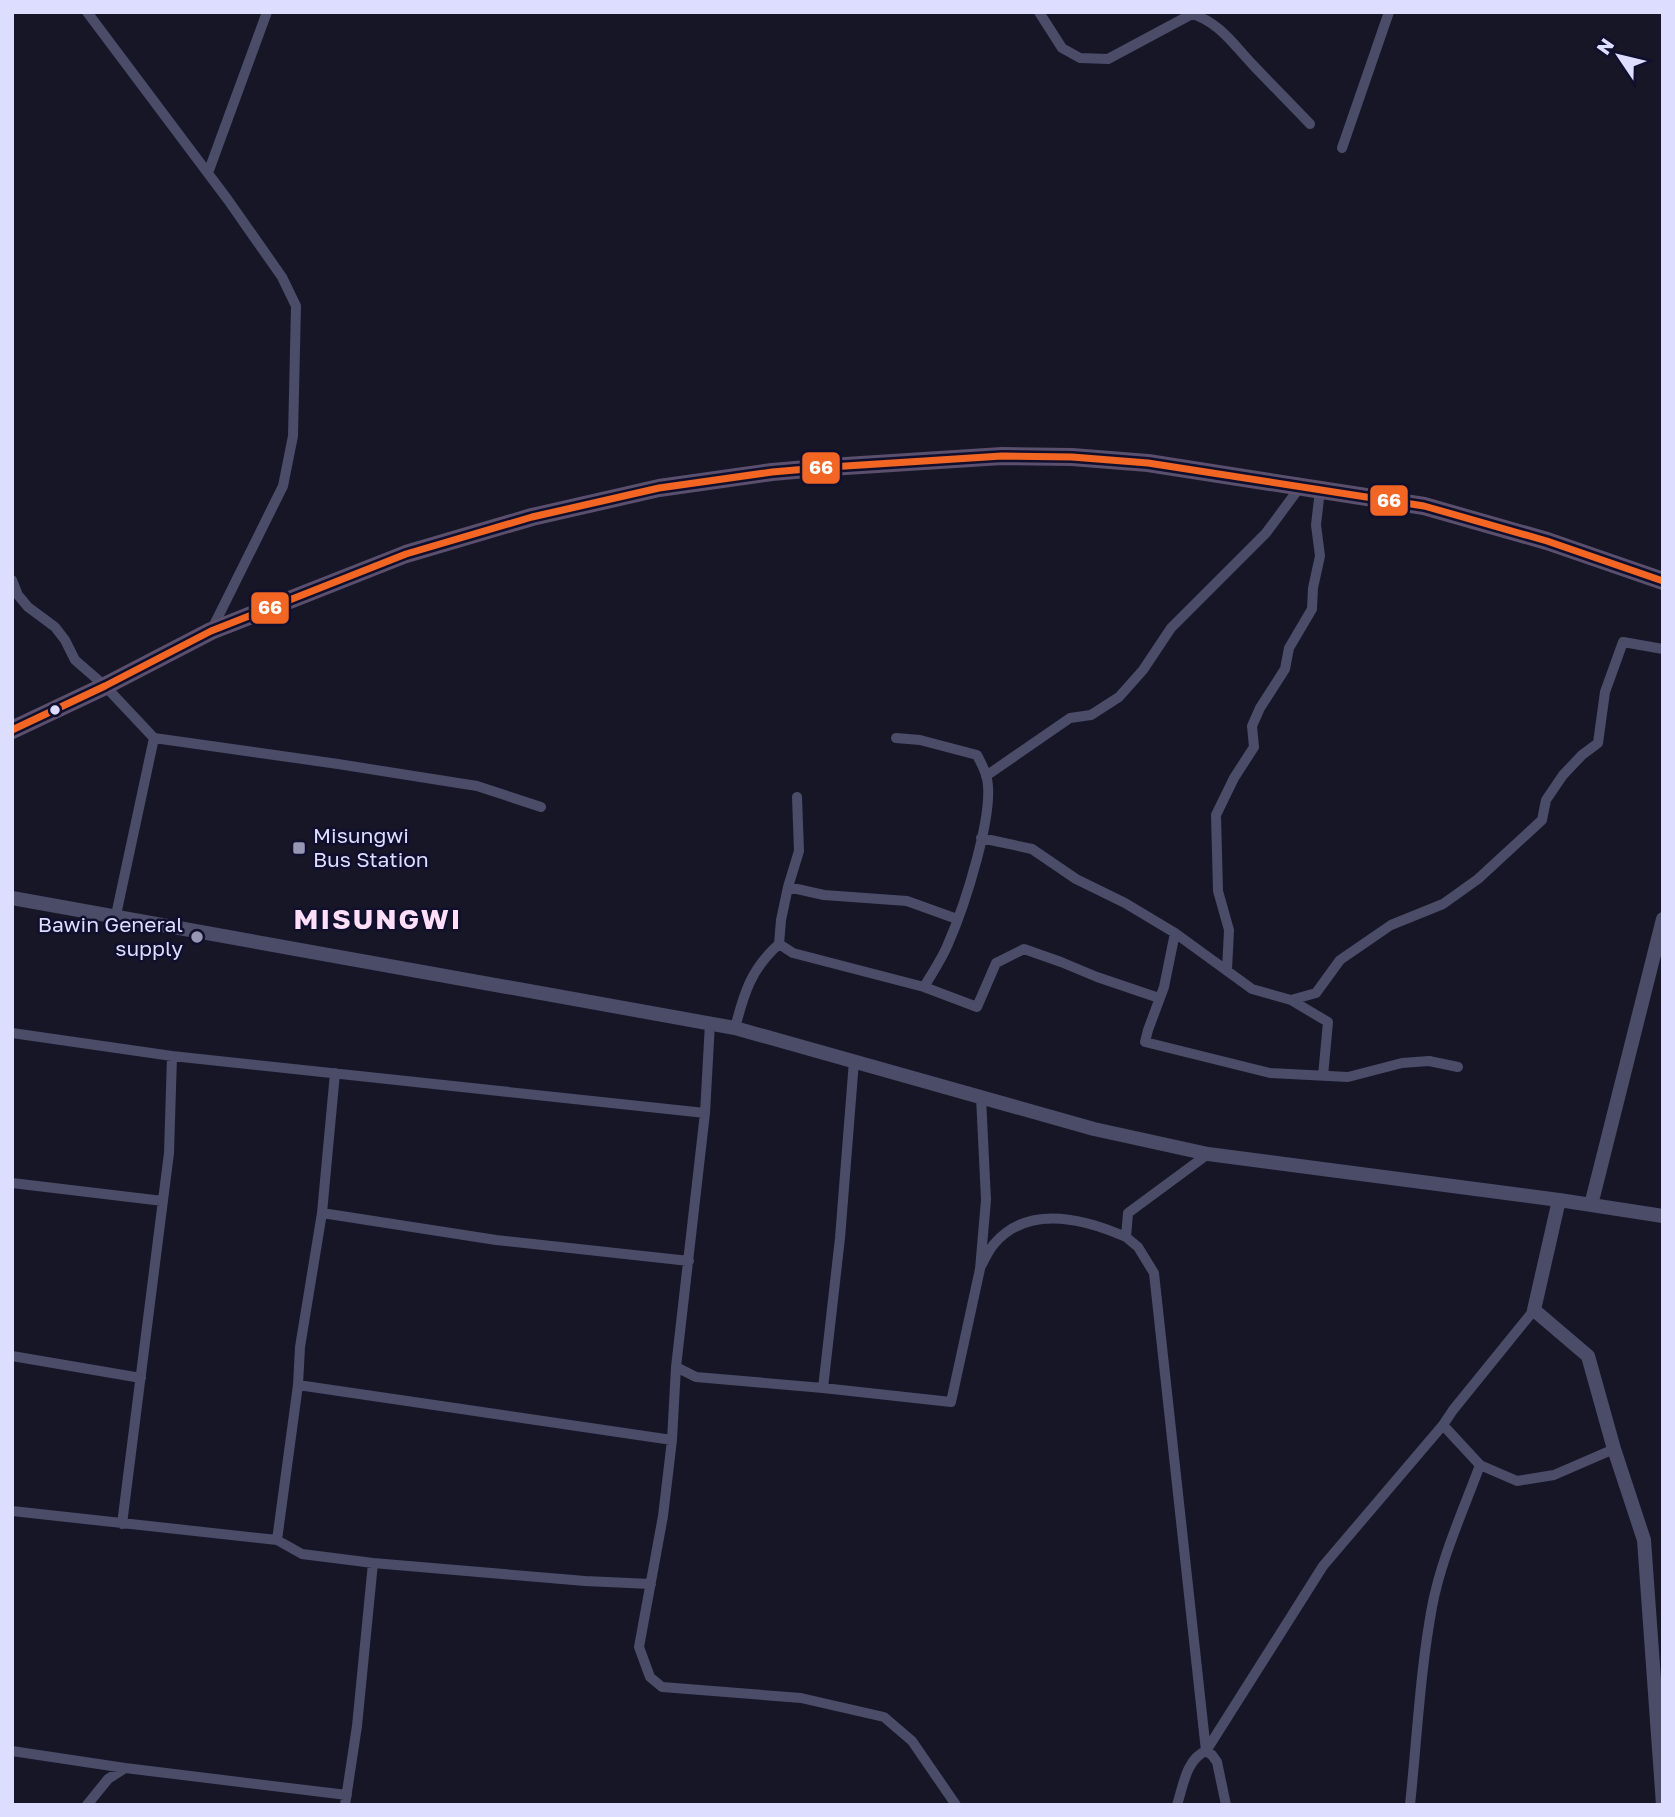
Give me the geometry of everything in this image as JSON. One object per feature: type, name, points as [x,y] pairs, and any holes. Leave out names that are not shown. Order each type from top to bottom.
[{"type":"highway","points":[[12,730],[211,631],[406,554],[532,517],[659,488],[772,472],[914,460],[1002,456],[1072,457],[1148,463],[1424,506],[1547,541],[1663,582]]},
{"type":"street","points":[[87,12],[282,277],[296,306],[293,436],[283,486],[211,631]]},
{"type":"street","points":[[208,173],[267,12]]},
{"type":"street","points":[[1039,12],[1062,48],[1080,58],[1108,58],[1192,14],[1205,18],[1225,33],[1310,124]]},
{"type":"street","points":[[1342,148],[1389,12]]},
{"type":"street","points":[[986,776],[1070,718],[1090,715],[1119,697],[1143,670],[1171,628],[1266,533],[1300,487]]},
{"type":"street","points":[[1227,970],[1229,930],[1218,891],[1216,816],[1234,778],[1254,747],[1252,726],[1284,669],[1289,648],[1311,609],[1320,556],[1316,524],[1320,490]]},
{"type":"street","points":[[12,580],[28,607],[55,626],[75,660],[105,686],[154,738],[477,786],[541,807]]},
{"type":"street","points":[[1291,1000],[1316,993],[1340,960],[1391,925],[1443,904],[1478,879],[1516,846],[1542,820],[1546,800],[1563,775],[1598,743],[1605,692],[1623,642],[1663,649]]},
{"type":"street","points":[[116,915],[154,738]]},
{"type":"street","points":[[896,738],[920,740],[977,755],[986,776],[989,799],[979,851],[957,919],[948,945],[924,987]]},
{"type":"street","points":[[735,1028],[744,992],[768,955],[779,944],[788,887],[799,852],[797,797]]},
{"type":"street","points":[[981,838],[1032,849],[1076,879],[1125,903],[1175,933],[1252,989],[1291,1000],[1328,1023],[1323,1076]]},
{"type":"street","points":[[788,887],[824,895],[907,901],[957,919]]},
{"type":"street","points":[[12,898],[735,1028],[1094,1129],[1208,1154],[1663,1216]]},
{"type":"street","points":[[1591,1205],[1663,919]]},
{"type":"street","points":[[1175,933],[1164,987],[1145,1042],[1270,1073],[1348,1077],[1402,1063],[1429,1060],[1458,1067]]},
{"type":"street","points":[[779,944],[793,953],[924,987],[977,1007],[996,963],[1024,949],[1159,998]]},
{"type":"street","points":[[710,1023],[705,1113],[676,1367],[672,1440],[663,1516],[639,1647],[650,1677],[662,1687],[801,1698],[884,1717],[912,1741],[956,1805]]},
{"type":"street","points":[[12,1033],[172,1056],[705,1113]]},
{"type":"street","points":[[122,1524],[169,1153],[172,1056]]},
{"type":"street","points":[[823,1388],[840,1238],[854,1061]]},
{"type":"street","points":[[277,1540],[298,1385],[300,1347],[321,1213],[335,1073]]},
{"type":"street","points":[[676,1367],[696,1377],[951,1402],[980,1269],[986,1200],[981,1097]]},
{"type":"street","points":[[1126,1237],[1128,1213],[1208,1154]]},
{"type":"street","points":[[12,1183],[163,1201]]},
{"type":"street","points":[[1177,1805],[1191,1765],[1206,1751],[1323,1566],[1443,1424],[1534,1310],[1559,1200]]},
{"type":"street","points":[[321,1213],[496,1240],[689,1261]]},
{"type":"street","points":[[980,1269],[995,1243],[1019,1223],[1055,1218],[1087,1222],[1126,1237],[1138,1247],[1154,1273],[1206,1751]]},
{"type":"street","points":[[1534,1310],[1588,1356],[1614,1450],[1644,1540],[1663,1805]]},
{"type":"street","points":[[12,1356],[141,1378]]},
{"type":"street","points":[[298,1385],[672,1440]]},
{"type":"street","points":[[1443,1424],[1480,1465],[1517,1481],[1554,1475],[1614,1450]]},
{"type":"street","points":[[1410,1805],[1433,1606],[1445,1560],[1480,1465]]},
{"type":"street","points":[[12,1511],[277,1540],[302,1555],[585,1581],[650,1584]]},
{"type":"street","points":[[12,1751],[346,1800],[357,1726],[373,1563]]},
{"type":"street","points":[[1206,1751],[1217,1762],[1226,1805]]},
{"type":"street","points":[[87,1805],[108,1779],[125,1768]]},
{"type":"transit line","name":"66","points":[[12,730],[211,631],[406,554],[532,517],[659,488],[772,472],[1002,456],[1072,457],[1148,463],[1424,506],[1547,541],[1663,581]]},
{"type":"place","name":"Misungwi Bus Station","points":[[299,848]]},
{"type":"place","name":"Bawin General supply","points":[[197,937]]},
{"type":"district","name":"MISUNGWI","points":[[378,919]]}]
